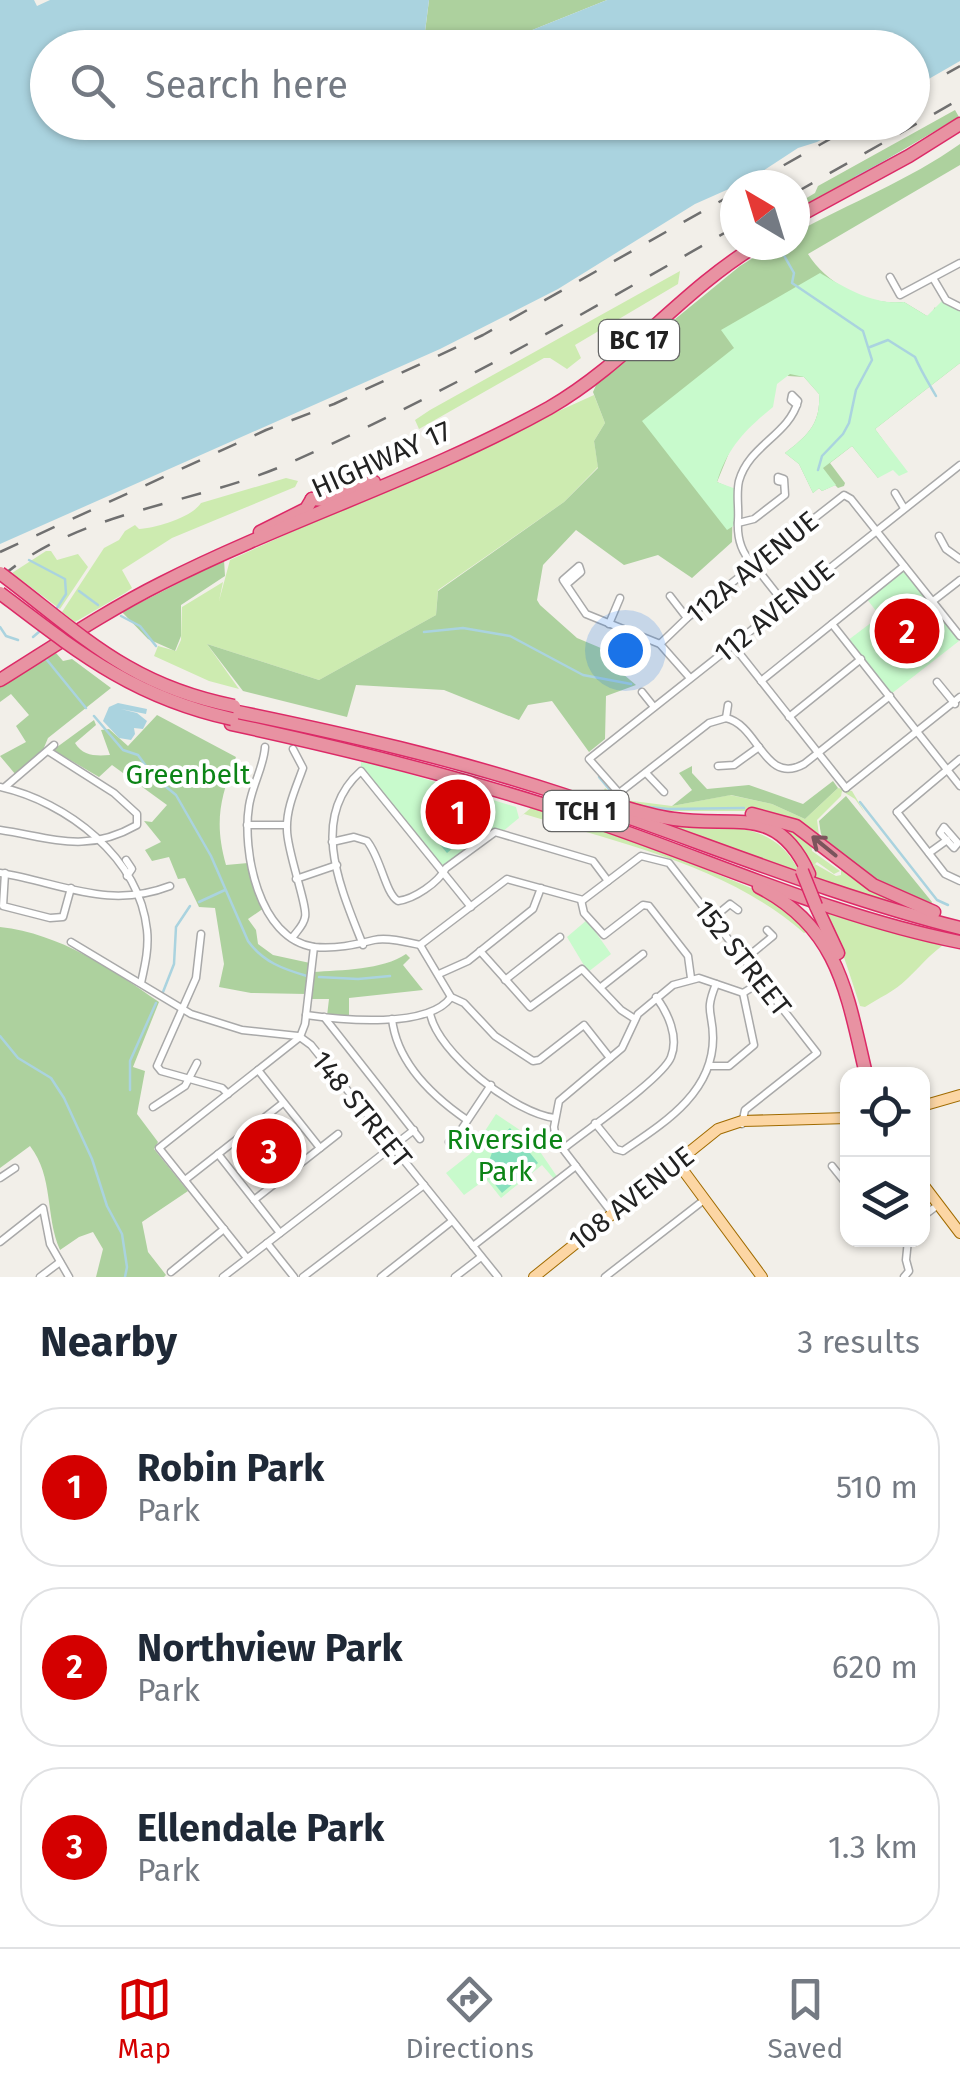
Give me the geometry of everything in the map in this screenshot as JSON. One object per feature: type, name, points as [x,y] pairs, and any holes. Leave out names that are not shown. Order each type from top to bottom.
[{"type":"highway","points":[[810,212],[960,126]]},
{"type":"highway","name":"HIGHWAY 17","points":[[0,677],[162,578],[314,504],[377,481],[549,403],[614,356],[728,260]]},
{"type":"highway","name":"HIGHWAY 17","points":[[0,677],[144,592],[514,426],[569,395],[736,260]]},
{"type":"highway","points":[[314,504],[321,510],[421,469]]},
{"type":"highway","points":[[220,557],[314,512],[314,504]]},
{"type":"highway","name":"TCH 1","points":[[0,576],[128,676],[181,699],[232,715],[411,749],[570,797],[824,887],[960,924]]},
{"type":"highway","name":"TCH 1","points":[[0,596],[124,682],[165,700],[355,744],[493,782],[960,940]]},
{"type":"highway","points":[[232,715],[332,723],[667,814],[740,813],[782,820],[807,832],[873,885],[960,924]]},
{"type":"highway","points":[[232,715],[622,831],[851,914],[960,940]]},
{"type":"highway","points":[[570,797],[673,824],[760,829],[783,842],[805,872]]},
{"type":"highway","points":[[617,799],[674,820],[762,824],[793,845],[857,1004],[868,1067]]},
{"type":"highway","points":[[622,831],[758,886],[804,918],[830,951],[841,975],[867,1067]]},
{"type":"main road","points":[[930,1101],[960,1092]]},
{"type":"main road","points":[[742,1124],[840,1121]]},
{"type":"main road","points":[[742,1124],[840,1122]]},
{"type":"main road","name":"108 AVENUE","points":[[704,1141],[742,1124]]},
{"type":"main road","name":"108 AVENUE","points":[[531,1277],[718,1128],[742,1124]]},
{"type":"main road","points":[[676,1162],[762,1277]]},
{"type":"main road","points":[[930,1194],[960,1233]]},
{"type":"main road","points":[[930,1203],[960,1242]]},
{"type":"street","points":[[890,277],[900,295],[960,263]]},
{"type":"street","points":[[932,278],[946,300],[960,307]]},
{"type":"street","points":[[784,603],[753,564],[743,544],[737,494],[745,466],[758,448],[791,420],[797,405]]},
{"type":"street","name":"112 AVENUE","points":[[617,799],[589,758],[960,465]]},
{"type":"street","points":[[738,523],[754,519],[784,494],[784,482]]},
{"type":"street","points":[[895,493],[904,508]]},
{"type":"street","name":"112A AVENUE","points":[[660,644],[838,497],[846,495],[876,529]]},
{"type":"street","points":[[876,529],[960,636]]},
{"type":"street","points":[[940,536],[946,548],[960,560]]},
{"type":"street","points":[[761,681],[905,566]]},
{"type":"street","points":[[933,601],[960,580]]},
{"type":"street","points":[[567,584],[586,614],[660,644],[690,678]]},
{"type":"street","points":[[670,596],[687,618]]},
{"type":"street","points":[[609,624],[620,598]]},
{"type":"street","points":[[832,624],[960,786]]},
{"type":"street","points":[[732,644],[846,788],[853,788],[957,702],[937,682]]},
{"type":"street","points":[[789,717],[861,659]]},
{"type":"street","points":[[642,692],[654,707]]},
{"type":"street","points":[[617,799],[708,723],[726,718],[742,725],[772,764],[796,771],[890,696]]},
{"type":"street","points":[[726,718],[728,705]]},
{"type":"street","points":[[265,747],[250,795],[249,857],[259,893],[275,922],[292,938],[314,946],[363,945],[378,939],[420,945],[508,879],[580,900]]},
{"type":"street","points":[[718,766],[736,764],[758,747]]},
{"type":"street","points":[[0,830],[61,843],[98,840],[137,825],[137,814],[114,793],[51,748],[2,788]]},
{"type":"street","points":[[292,938],[305,921],[306,911],[286,825],[303,768],[294,749]]},
{"type":"street","points":[[960,759],[895,811],[945,874],[960,881]]},
{"type":"street","points":[[363,945],[345,898],[330,828],[335,808],[361,771],[471,907]]},
{"type":"street","points":[[646,773],[664,792]]},
{"type":"street","points":[[2,788],[57,808],[98,840],[127,876],[145,916],[148,940],[141,983]]},
{"type":"street","points":[[247,825],[286,825]]},
{"type":"street","points":[[332,842],[354,837],[367,841],[384,872],[390,896],[398,902],[410,898],[495,832],[593,861],[608,880],[580,900]]},
{"type":"street","points":[[929,853],[946,840]]},
{"type":"street","name":"152 STREET","points":[[608,880],[641,856],[668,863],[817,1053]]},
{"type":"street","points":[[126,860],[132,869],[127,876]]},
{"type":"street","points":[[296,878],[337,865]]},
{"type":"street","points":[[71,888],[61,918],[6,908],[1,899],[3,873],[71,888],[106,898],[170,886]]},
{"type":"street","points":[[438,974],[480,951],[533,910],[541,888]]},
{"type":"street","points":[[580,900],[584,913],[604,935],[643,905],[649,906],[688,956],[691,978]]},
{"type":"street","points":[[712,918],[730,904],[738,910]]},
{"type":"street","points":[[745,959],[773,936],[768,930]]},
{"type":"street","points":[[201,934],[198,971],[158,1069],[222,1088],[228,1094]]},
{"type":"street","points":[[505,980],[560,937]]},
{"type":"street","points":[[71,942],[182,1010],[232,1028],[300,1037]]},
{"type":"street","points":[[420,945],[451,997],[464,1003],[495,1036],[532,1060],[538,1060],[584,1024],[610,1058]]},
{"type":"street","points":[[248,1258],[160,1148],[300,1037],[314,946]]},
{"type":"street","points":[[480,951],[530,1007],[581,970],[621,1010],[635,1018]]},
{"type":"street","points":[[600,988],[643,954]]},
{"type":"street","points":[[612,1212],[554,1136],[554,1118],[562,1096],[624,1045],[635,1018],[678,982],[691,978],[742,993],[762,982]]},
{"type":"street","points":[[595,1123],[616,1150],[624,1152],[692,1097],[710,1066],[713,1036],[708,1006],[716,984]]},
{"type":"street","points":[[710,1066],[729,1066],[754,1045],[742,993]]},
{"type":"street","points":[[306,1015],[392,1019],[430,1014],[451,997]]},
{"type":"street","points":[[562,1149],[658,1074],[671,1058],[672,1028],[656,998]]},
{"type":"street","points":[[430,1014],[438,1037],[466,1068],[534,1114],[554,1118]]},
{"type":"street","points":[[324,1018],[420,1139]]},
{"type":"street","points":[[392,1019],[402,1056],[442,1102],[467,1120]]},
{"type":"street","name":"148 STREET","points":[[300,1037],[311,1044],[498,1277]]},
{"type":"street","name":"108 AVENUE","points":[[742,1124],[744,1110],[817,1053]]},
{"type":"street","points":[[153,1108],[176,1094],[198,1063]]},
{"type":"street","points":[[258,1070],[320,1148]]},
{"type":"street","points":[[449,1142],[491,1086]]},
{"type":"street","points":[[185,1180],[283,1103]]},
{"type":"street","points":[[224,1277],[234,1274],[248,1258],[414,1130]]},
{"type":"street","points":[[254,1200],[338,1134]]},
{"type":"street","points":[[218,1154],[280,1233]]},
{"type":"street","points":[[473,1246],[576,1166]]},
{"type":"street","points":[[832,1166],[840,1176]]},
{"type":"street","points":[[0,1178],[15,1168]]},
{"type":"street","points":[[303,1277],[424,1185]]},
{"type":"street","points":[[605,1277],[704,1200]]},
{"type":"street","points":[[0,1242],[43,1208],[50,1244],[69,1277]]},
{"type":"street","points":[[930,1211],[934,1208]]},
{"type":"street","points":[[381,1277],[452,1221]]},
{"type":"street","points":[[171,1272],[224,1230]]},
{"type":"street","points":[[267,1243],[294,1277]]},
{"type":"street","points":[[904,1277],[909,1271],[908,1247]]},
{"type":"street","points":[[455,1277],[481,1256]]},
{"type":"street","points":[[40,1277],[60,1262]]},
{"type":"green space","points":[[429,0],[607,0],[532,30],[425,30]]},
{"type":"green space","points":[[955,110],[959,117],[930,134],[930,124]]},
{"type":"green space","points":[[901,140],[920,140],[810,204],[810,196],[818,186]]},
{"type":"green space","points":[[960,144],[960,165],[810,253],[810,225]]},
{"type":"green space","points":[[810,257],[837,284],[863,297],[904,302],[927,316],[935,307],[960,363],[875,429],[897,459],[881,470],[878,478],[852,446],[830,463],[844,486],[822,491],[819,488],[813,493],[799,464],[785,453],[811,428],[818,413],[819,394],[804,377],[788,376],[782,369],[731,448],[717,482],[733,489],[732,542],[692,578],[658,555],[624,565],[576,530],[543,565],[537,600],[577,638],[627,659],[623,674],[636,685],[606,696],[605,739],[589,752],[552,701],[528,705],[519,720],[444,690],[356,685],[347,717],[243,691],[207,644],[319,680],[436,615],[438,591],[564,502],[598,468],[594,441],[605,423],[593,392],[597,383],[750,260],[810,260]]},
{"type":"green space","points":[[680,271],[678,284],[575,345],[581,358],[567,369],[544,358],[419,429],[415,420],[430,410]]},
{"type":"green space","points":[[820,273],[861,295],[904,302],[927,316],[943,300],[960,309],[960,363],[875,429],[908,472],[899,476],[893,470],[878,478],[852,446],[823,468],[836,485],[813,493],[799,464],[785,453],[811,428],[818,413],[819,394],[804,377],[790,374],[777,384],[773,407],[739,440],[721,470],[717,482],[736,489],[735,525],[727,530],[642,421],[734,348],[721,330]]},
{"type":"green space","points":[[594,395],[605,423],[594,441],[598,467],[564,502],[438,590],[436,615],[319,680],[207,644],[239,689],[209,681],[154,656],[158,646],[176,651],[181,640],[182,607],[223,582],[219,601],[230,560]]},
{"type":"green space","points":[[286,478],[298,481],[295,487],[172,538],[122,570],[132,588],[125,593],[75,622],[62,612],[104,548],[135,525],[139,529],[164,524],[190,513],[201,503]]},
{"type":"green space","points":[[51,551],[57,560],[78,554],[88,567],[60,609],[12,573]]},
{"type":"green space","points":[[224,560],[225,576],[181,605],[181,636],[175,651],[148,639],[122,612]]},
{"type":"green space","points":[[904,570],[959,641],[891,694],[847,641],[880,616],[866,598]]},
{"type":"green space","points":[[56,653],[63,661],[72,659],[111,688],[48,738],[43,750],[16,775],[0,756],[26,742],[16,726],[29,715],[11,694],[0,702],[0,686]]},
{"type":"green space","name":"Greenbelt","points":[[157,715],[236,757],[220,810],[226,865],[248,863],[264,908],[248,919],[256,930],[258,944],[273,955],[310,963],[306,994],[251,993],[219,987],[224,964],[215,908],[199,907],[185,878],[178,879],[169,857],[152,861],[145,850],[161,842],[144,821],[152,822],[167,805],[112,765],[99,777],[53,750],[94,720],[96,725],[75,743],[90,754],[110,755],[101,730],[109,729],[128,746]]},
{"type":"green space","points":[[361,759],[516,807],[519,818],[443,866],[361,768]]},
{"type":"green space","points":[[692,766],[692,773],[707,789],[749,785],[803,804],[833,781],[838,788],[805,819],[772,804],[731,795],[672,806],[692,790],[679,773]]},
{"type":"green space","points":[[605,788],[617,799],[672,806],[730,795],[772,804],[805,819],[838,788],[852,791],[865,813],[855,799],[842,791],[817,820],[824,842],[752,811],[666,811],[601,797]]},
{"type":"green space","points":[[846,796],[932,902],[930,907],[871,878],[829,846],[819,821]]},
{"type":"green space","points":[[461,799],[482,824],[447,853],[426,828]]},
{"type":"green space","points":[[533,806],[664,852],[763,893],[810,931],[804,933],[741,890],[671,859],[524,814],[519,818]]},
{"type":"green space","points":[[742,815],[784,823],[921,912],[815,880],[815,864],[810,869],[780,829],[675,816]],"holes":[[[811,842],[815,850],[841,869],[841,875],[836,876],[815,864],[834,874],[840,871],[812,851]]]},
{"type":"green space","points":[[656,822],[757,833],[774,841],[789,855],[801,875]]},
{"type":"green space","points":[[825,908],[944,941],[943,945],[897,987],[865,1007],[860,1006]]},
{"type":"green space","points":[[587,920],[611,954],[588,972],[567,937]]},
{"type":"green space","points":[[0,927],[64,945],[159,1002],[133,1067],[145,1071],[137,1114],[158,1142],[154,1149],[188,1191],[142,1222],[148,1252],[164,1277],[96,1277],[103,1249],[93,1232],[60,1250],[43,1171],[30,1146],[0,1168]]},
{"type":"green space","points":[[406,954],[410,958],[403,965],[423,990],[349,998],[349,1017],[327,1016],[329,999],[310,999],[313,972],[374,966]]},
{"type":"green space","name":"Riverside Park","points":[[496,1114],[530,1137],[558,1178],[555,1180],[542,1165],[501,1198],[486,1179],[464,1195],[446,1173],[470,1154]]},
{"type":"green space","points":[[510,1128],[538,1163],[502,1193],[485,1172],[494,1147],[485,1140],[493,1134],[498,1139]]},
{"type":"water","points":[[0,0],[34,0],[37,6],[50,0],[429,0],[425,30],[30,30],[30,140],[821,140],[798,148],[764,170],[720,170],[720,193],[695,204],[558,289],[440,349],[0,544]]},
{"type":"water","points":[[607,0],[960,0],[960,61],[930,78],[930,30],[532,30]]},
{"type":"water","points":[[118,703],[147,709],[146,714],[121,709],[137,713],[147,721],[143,729],[134,728],[131,740],[119,738],[103,721],[109,707]]},
{"type":"waterway","points":[[856,177],[907,150]]},
{"type":"waterway","points":[[787,260],[794,273],[792,283],[863,331],[872,360],[856,390],[849,423],[822,456],[818,470]]},
{"type":"waterway","points":[[870,347],[888,340],[915,357],[936,396]]},
{"type":"waterway","points":[[29,560],[65,579],[66,594],[57,608]]},
{"type":"waterway","points":[[79,591],[98,605]]},
{"type":"waterway","points":[[121,616],[140,626],[156,646]]},
{"type":"waterway","points":[[0,627],[6,636],[18,640]]},
{"type":"waterway","points":[[424,632],[463,628],[510,636],[583,675],[631,684]]},
{"type":"waterway","points":[[33,637],[40,631]]},
{"type":"waterway","points":[[47,660],[86,708]]},
{"type":"waterway","points":[[94,716],[123,750],[138,755],[154,777],[176,795],[211,856],[248,941],[274,964],[307,976]]},
{"type":"waterway","points":[[599,777],[614,795]]},
{"type":"waterway","points":[[860,802],[937,900],[948,905]]},
{"type":"waterway","points":[[640,806],[744,808]]},
{"type":"waterway","points":[[199,902],[225,890]]},
{"type":"waterway","points":[[163,992],[174,964],[176,927],[190,906]]},
{"type":"waterway","points":[[319,977],[390,976]]},
{"type":"waterway","points":[[130,1090],[130,1061],[156,1003]]},
{"type":"waterway","points":[[0,1036],[18,1058],[51,1078],[64,1098],[122,1234],[125,1277]]},
{"type":"railway","points":[[930,83],[960,66]]},
{"type":"railway","points":[[930,116],[960,99]]},
{"type":"railway","points":[[775,170],[828,140]]},
{"type":"railway","points":[[810,184],[888,140]]},
{"type":"railway","points":[[0,552],[483,335],[720,201]]},
{"type":"railway","points":[[0,578],[65,537],[251,478],[345,438],[514,352],[720,235]]},
{"type":"place","name":"Northview Park","points":[[907,631]]},
{"type":"place","name":"Robin Park","points":[[458,812]]},
{"type":"place","name":"Ellendale Park","points":[[269,1151]]}]
